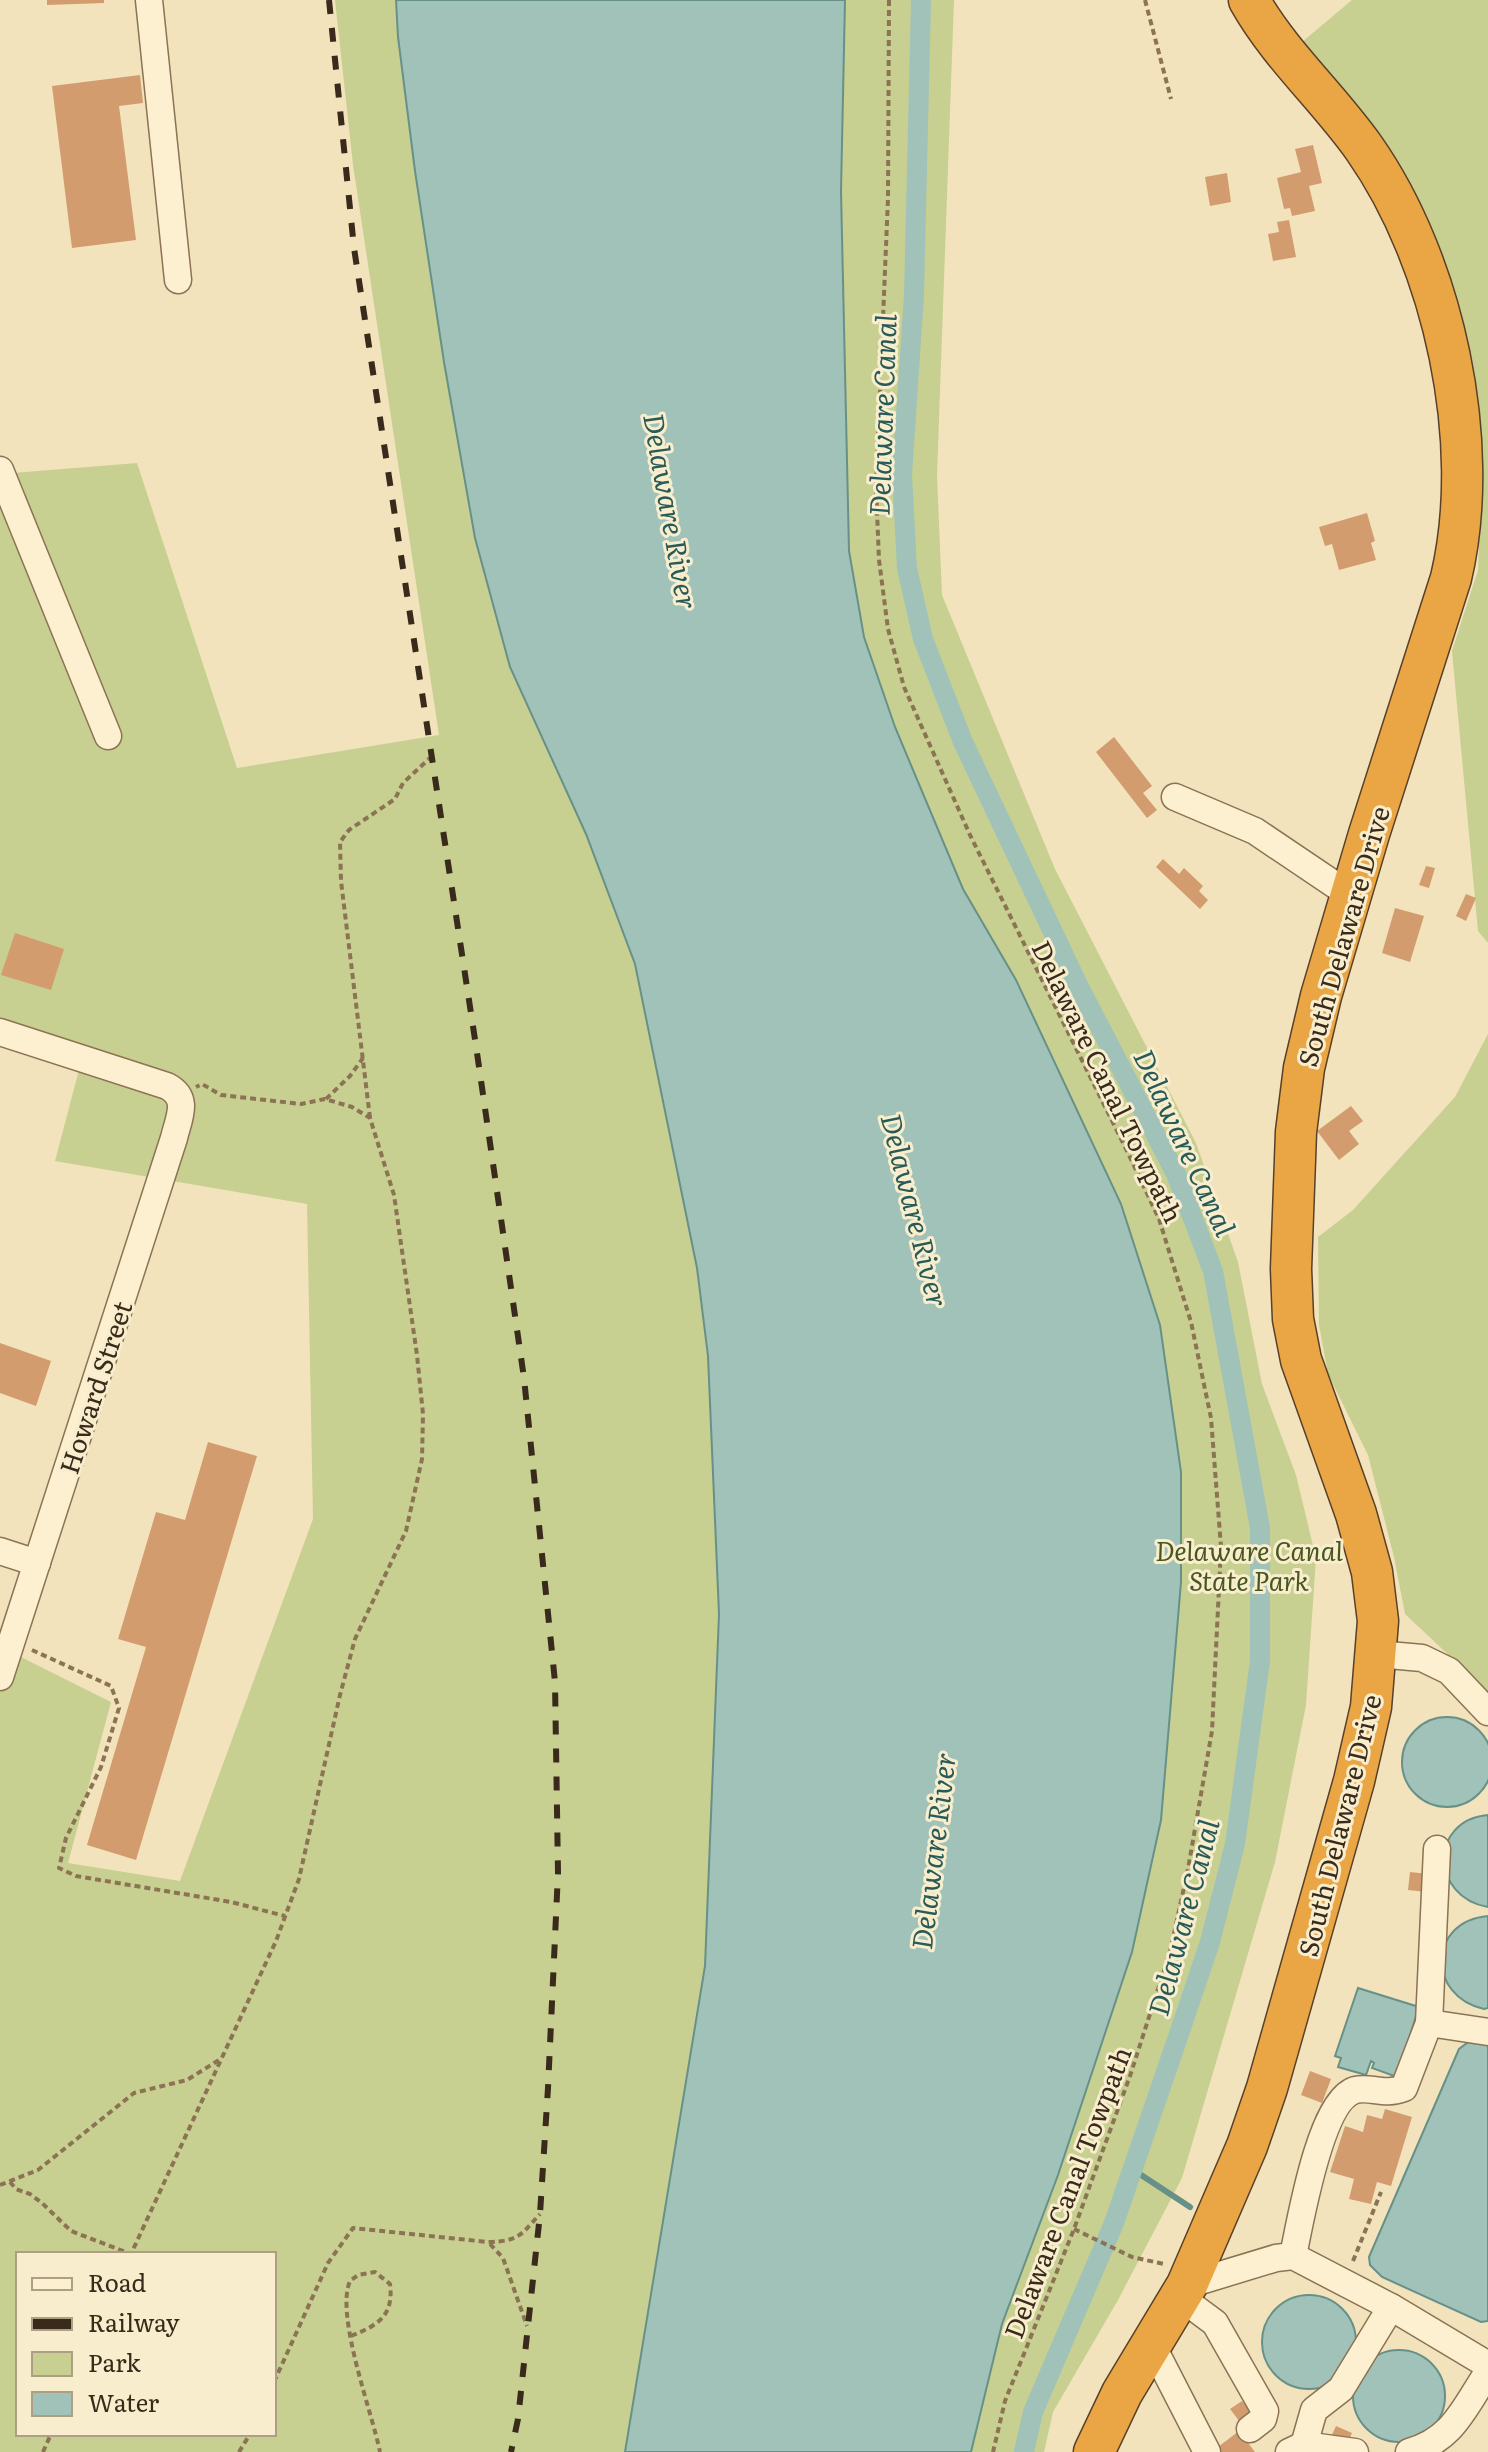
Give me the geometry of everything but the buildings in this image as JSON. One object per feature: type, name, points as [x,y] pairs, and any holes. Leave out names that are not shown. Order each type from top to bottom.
[{"type":"highway","name":"South Delaware Drive","points":[[1094,2452],[1108,2418],[1184,2291],[1233,2182],[1267,2088],[1354,1781],[1371,1707],[1377,1654],[1377,1606],[1368,1555],[1301,1360],[1292,1297],[1296,1132],[1304,1068],[1350,895],[1443,608],[1455,562],[1462,497],[1459,422],[1437,308],[1398,202],[1354,135],[1271,34],[1249,0]]},
{"type":"street","points":[[149,0],[178,280]]},
{"type":"street","points":[[0,470],[108,736]]},
{"type":"street","points":[[1175,797],[1255,831],[1350,895]]},
{"type":"street","points":[[0,1032],[167,1086],[178,1091],[180,1096]]},
{"type":"street","name":"Howard Street","points":[[4,1662],[174,1138],[180,1114],[180,1096]]},
{"type":"street","points":[[0,1551],[37,1563]]},
{"type":"street","points":[[1377,1654],[1422,1658],[1449,1671],[1488,1712]]},
{"type":"street","points":[[1293,2256],[1311,2172],[1321,2140],[1342,2097],[1357,2090],[1391,2093],[1404,2088],[1429,2023],[1437,1849]]},
{"type":"street","points":[[1429,2023],[1488,2032]]},
{"type":"street","points":[[1250,2429],[1263,2419],[1265,2411],[1215,2323],[1184,2291],[1276,2258],[1293,2256],[1391,2307],[1488,2365]]},
{"type":"street","points":[[1355,2452],[1296,2448],[1314,2410],[1341,2389],[1391,2307]]},
{"type":"street","points":[[1152,2345],[1207,2452]]},
{"type":"street","points":[[1409,2452],[1430,2446],[1449,2431],[1488,2372]]},
{"type":"path","name":"Delaware Canal Towpath","points":[[889,0],[888,198],[876,487],[879,560],[888,629],[904,687],[970,835],[1159,1219],[1191,1322],[1211,1418],[1221,1547],[1210,1746],[1170,1952],[1076,2231],[1005,2401],[993,2452]]},
{"type":"path","points":[[1145,0],[1171,99]]},
{"type":"path","points":[[132,2252],[299,1879],[355,1639],[406,1531],[422,1459],[423,1414],[417,1355],[394,1195],[370,1118],[341,881],[340,842],[349,830],[395,799],[403,783],[431,757]]},
{"type":"path","points":[[325,1099],[350,1076],[364,1056]]},
{"type":"path","points":[[180,1096],[202,1084],[221,1095],[301,1104],[325,1099],[352,1107],[370,1118]]},
{"type":"path","points":[[4,1662],[111,1686],[119,1708],[101,1767],[66,1838],[59,1868],[76,1876],[231,1902],[285,1916]]},
{"type":"path","points":[[0,2185],[38,2170],[134,2093],[187,2080],[221,2059]]},
{"type":"path","points":[[10,2182],[16,2189],[42,2203],[71,2231],[126,2252]]},
{"type":"path","points":[[1344,2282],[1381,2192]]},
{"type":"path","points":[[276,2378],[328,2263],[353,2228],[488,2242],[509,2241],[520,2235],[540,2214]]},
{"type":"path","points":[[1076,2231],[1132,2257]]},
{"type":"path","points":[[488,2242],[503,2258],[527,2326]]},
{"type":"path","points":[[351,2336],[372,2327],[389,2310],[392,2299],[390,2284],[375,2272],[358,2275],[350,2281],[345,2305],[351,2336],[380,2452]]},
{"type":"green space","points":[[335,0],[396,0],[415,171],[475,538],[510,667],[586,834],[635,964],[697,1268],[708,1356],[719,1614],[705,1966],[625,2452],[0,2452],[0,1673],[7,1650],[111,1702],[68,1863],[180,1881],[313,1519],[307,1204],[55,1161],[81,1062],[0,1036],[0,474],[137,463],[237,768],[439,735],[353,165]]},
{"type":"green space","name":"Delaware Canal State Park","points":[[845,0],[954,0],[937,475],[942,595],[1055,869],[1196,1143],[1238,1262],[1262,1384],[1296,1475],[1316,1558],[1306,1705],[1275,1862],[1182,2178],[1118,2300],[1053,2412],[1044,2452],[971,2452],[1002,2324],[1058,2175],[1132,1952],[1161,1820],[1181,1582],[1181,1472],[1160,1325],[1121,1204],[1016,980],[963,889],[895,727],[864,637],[849,551],[841,191]]},
{"type":"green space","points":[[1352,0],[1488,0],[1488,943],[1478,931],[1452,651],[1478,570],[1482,474],[1462,328],[1302,42]]},
{"type":"green space","points":[[1488,1034],[1488,1692],[1405,1614],[1368,1455],[1328,1374],[1319,1325],[1318,1237],[1353,1210],[1455,1097]]},
{"type":"water","name":"Delaware River","points":[[396,0],[845,0],[841,191],[849,551],[864,637],[895,727],[963,889],[1016,980],[1121,1204],[1160,1325],[1181,1472],[1181,1582],[1161,1820],[1132,1952],[1058,2175],[1002,2324],[971,2452],[625,2452],[705,1966],[719,1614],[708,1356],[697,1268],[635,964],[586,834],[510,667],[475,538],[415,171]]},
{"type":"water","points":[[1438,1717],[1456,1717],[1472,1724],[1489,1745],[1489,1779],[1472,1800],[1456,1807],[1438,1807],[1422,1800],[1409,1787],[1402,1771],[1402,1753],[1409,1737],[1422,1724]]},
{"type":"water","points":[[1488,1815],[1488,1907],[1469,1900],[1455,1889],[1447,1875],[1444,1859],[1447,1844],[1455,1830],[1469,1820]]},
{"type":"water","points":[[1488,1916],[1488,2008],[1484,2009],[1465,2001],[1452,1990],[1444,1975],[1442,1960],[1445,1944],[1454,1931],[1468,1921]]},
{"type":"water","points":[[1358,1988],[1419,2007],[1397,2077],[1372,2068],[1374,2063],[1371,2061],[1366,2075],[1338,2067],[1341,2058],[1335,2056]]},
{"type":"water","points":[[1471,2040],[1488,2041],[1488,2321],[1481,2322],[1382,2277],[1370,2265],[1369,2257],[1459,2049]]},
{"type":"water","points":[[1309,2295],[1327,2299],[1342,2309],[1352,2324],[1356,2342],[1352,2360],[1342,2375],[1327,2385],[1309,2389],[1291,2385],[1276,2375],[1266,2360],[1262,2342],[1266,2324],[1276,2309],[1291,2299]]},
{"type":"water","points":[[1399,2350],[1416,2354],[1431,2364],[1441,2379],[1445,2396],[1441,2413],[1431,2428],[1416,2438],[1399,2442],[1382,2438],[1367,2428],[1357,2413],[1353,2396],[1357,2379],[1367,2364],[1382,2354]]},
{"type":"waterway","name":"Delaware Canal","points":[[921,0],[914,295],[902,474],[907,568],[923,639],[963,742],[1078,985],[1176,1174],[1213,1271],[1260,1528],[1260,1661],[1235,1844],[1210,1942],[1114,2223],[1033,2412],[1024,2452]]},
{"type":"waterway","points":[[1132,2169],[1190,2207]]},
{"type":"railway","points":[[329,0],[354,248],[524,1378],[555,1682],[558,1873],[548,2088],[540,2214],[518,2419],[511,2452]]}]
